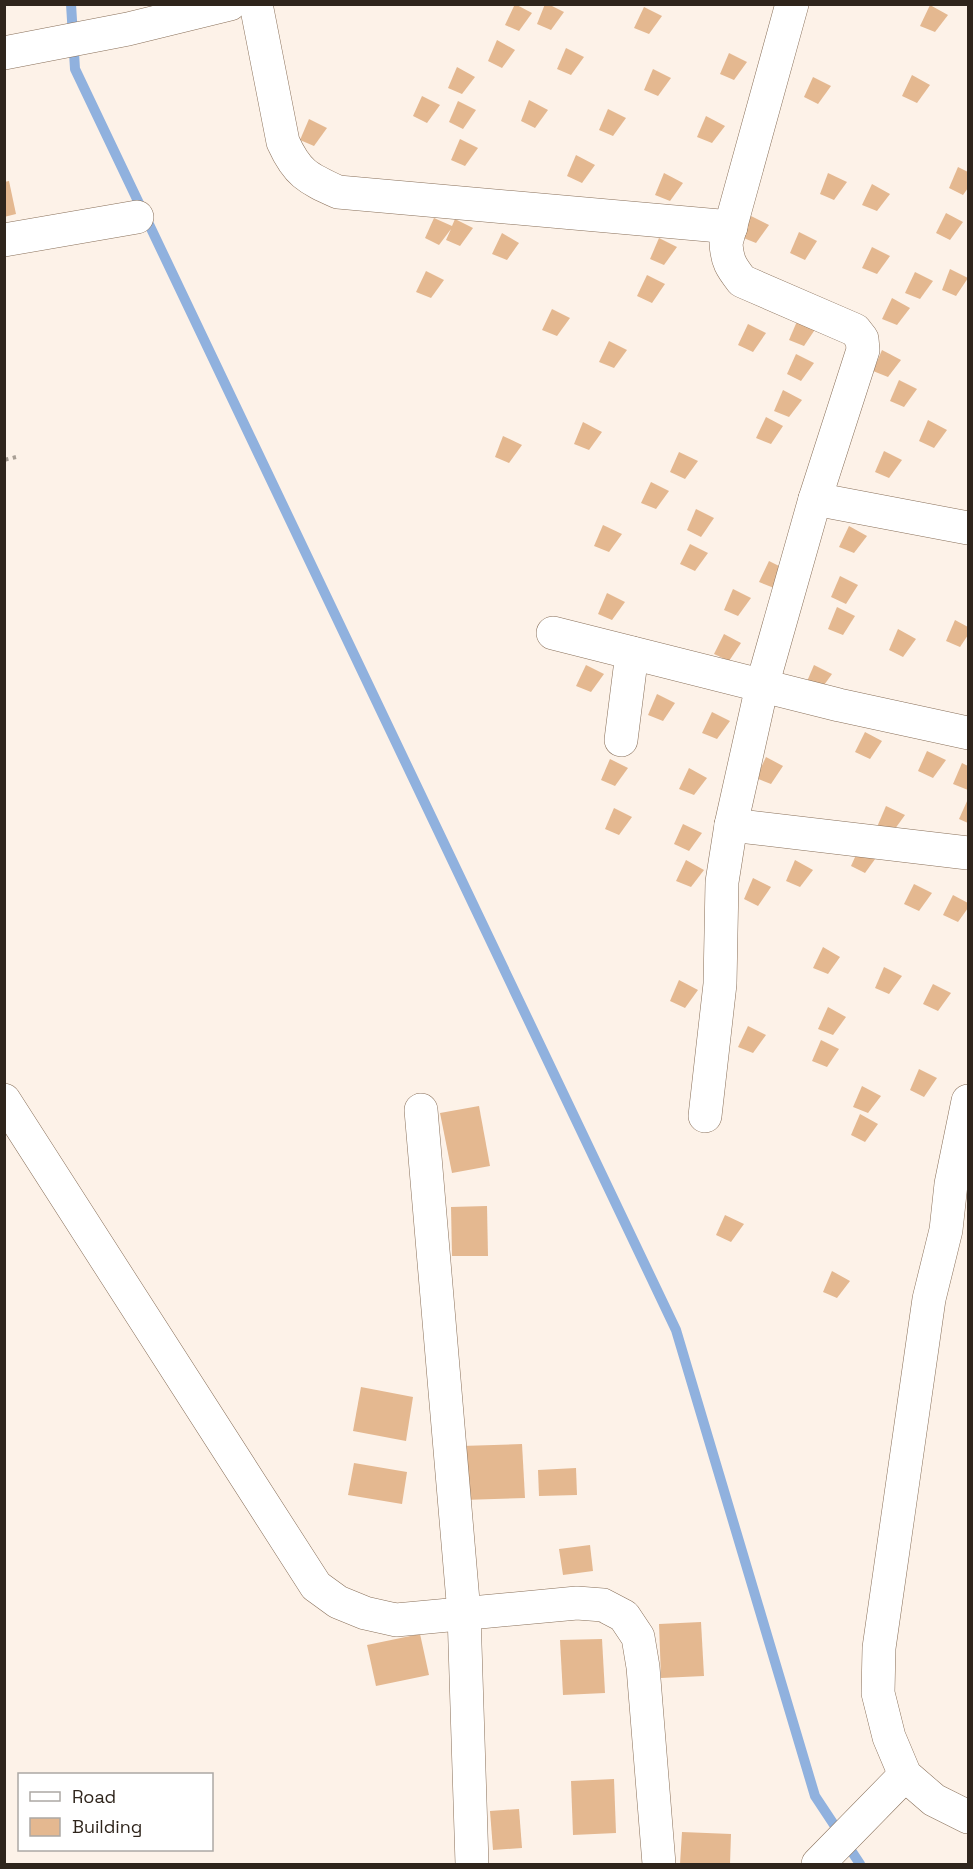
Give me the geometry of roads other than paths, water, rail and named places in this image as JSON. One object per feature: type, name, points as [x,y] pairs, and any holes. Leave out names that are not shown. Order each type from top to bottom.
[{"type":"street","points":[[4,53],[98,35],[230,4]]},
{"type":"street","points":[[256,4],[283,141],[291,160],[301,172],[315,182],[338,192],[731,227]]},
{"type":"street","points":[[705,1116],[720,984],[722,882],[731,825],[762,686],[815,499],[863,351],[862,339],[855,330],[742,281],[733,270],[727,257],[726,243],[792,4]]},
{"type":"street","points":[[4,240],[137,217]]},
{"type":"street","points":[[815,499],[969,528]]},
{"type":"street","points":[[553,633],[839,705],[969,733]]},
{"type":"street","points":[[621,740],[632,653]]},
{"type":"street","points":[[731,825],[969,853]]},
{"type":"street","points":[[4,1100],[316,1586],[338,1602],[366,1613],[396,1620],[577,1603],[603,1605],[624,1616],[638,1637],[643,1667],[659,1864]]},
{"type":"street","points":[[969,1101],[951,1184],[946,1230],[929,1299],[879,1648],[878,1693],[889,1737],[905,1775],[934,1800],[969,1817]]},
{"type":"street","points":[[421,1110],[464,1613],[472,1864]]},
{"type":"street","points":[[822,1861],[905,1775]]},
{"type":"waterway","points":[[71,4],[75,69],[676,1330],[815,1796],[860,1864]]}]
